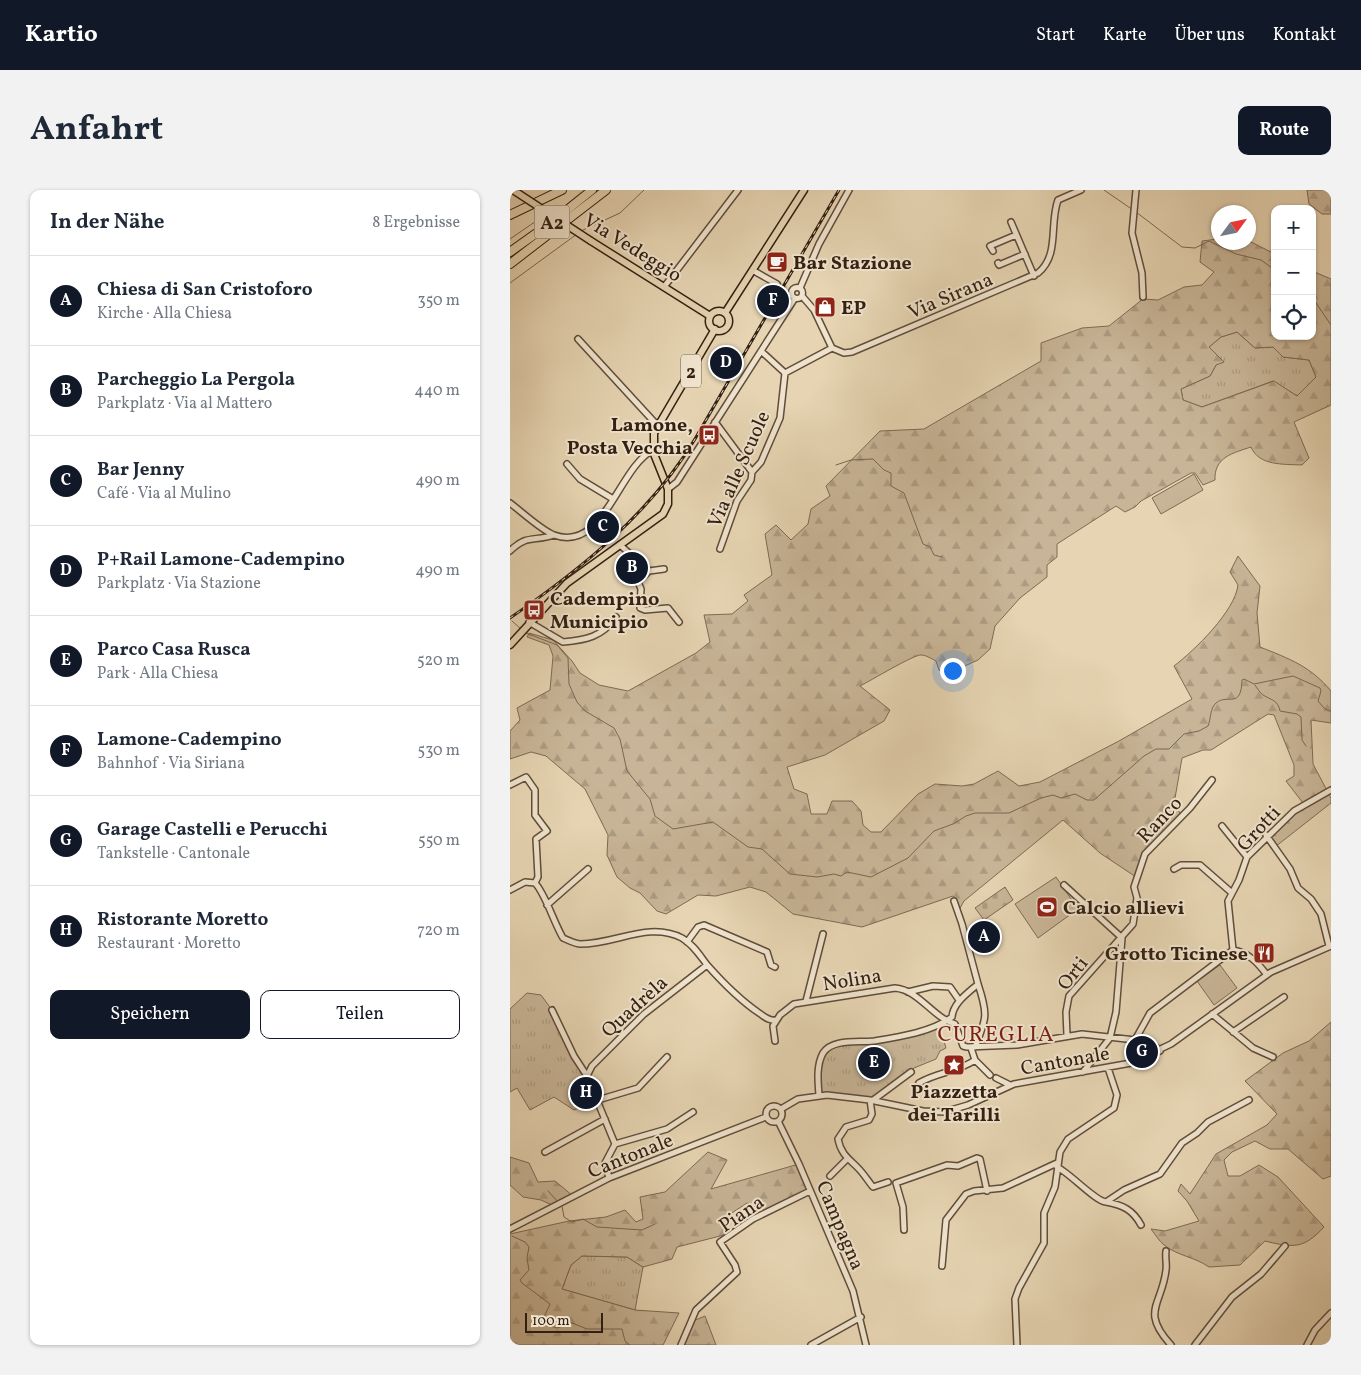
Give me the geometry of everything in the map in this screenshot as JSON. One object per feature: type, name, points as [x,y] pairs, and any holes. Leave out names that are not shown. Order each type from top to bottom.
[{"type":"highway","name":"A2","points":[[510,216],[562,190]]},
{"type":"highway","name":"A2","points":[[510,252],[558,218],[592,190]]},
{"type":"highway","name":"A2","points":[[510,263],[606,190]]},
{"type":"main road","name":"Via Vedeggio","points":[[513,190],[710,316]]},
{"type":"main road","points":[[725,313],[754,271],[804,190]]},
{"type":"main road","points":[[716,311],[725,313],[728,319],[727,326],[720,330],[714,329],[710,325],[710,316],[716,311]]},
{"type":"main road","name":"2","points":[[668,489],[653,450],[653,436],[657,425],[714,329]]},
{"type":"main road","points":[[510,645],[566,583],[661,516],[668,504],[668,489]]},
{"type":"street","points":[[664,287],[738,190]]},
{"type":"street","points":[[792,292],[800,288],[820,244],[849,190]]},
{"type":"street","name":"Via Sirana","points":[[832,348],[844,353],[852,352],[1034,276],[1042,270],[1051,254],[1058,200],[1082,190]]},
{"type":"street","points":[[1136,190],[1132,233],[1142,273],[1143,297]]},
{"type":"street","points":[[1011,222],[1034,276]]},
{"type":"street","points":[[993,251],[990,246],[1016,234]]},
{"type":"street","points":[[998,263],[1025,254]]},
{"type":"street","points":[[754,271],[777,284]]},
{"type":"street","points":[[761,351],[785,373],[832,348],[814,310],[802,296],[803,292],[800,288]]},
{"type":"street","points":[[786,289],[792,292],[795,298]]},
{"type":"street","points":[[668,489],[677,482],[795,298],[802,296]]},
{"type":"street","points":[[578,339],[657,425]]},
{"type":"street","name":"Via alle Scuole","points":[[720,550],[737,501],[751,480],[752,472],[760,462],[780,418],[785,373]]},
{"type":"street","points":[[714,422],[752,472]]},
{"type":"street","points":[[510,551],[523,540],[554,535],[572,536],[588,531],[596,525],[639,459],[653,450]]},
{"type":"street","points":[[567,464],[580,479],[613,499]]},
{"type":"street","points":[[510,504],[554,535]]},
{"type":"street","points":[[620,545],[649,572]]},
{"type":"street","points":[[664,569],[649,572],[638,582],[641,589],[640,608],[645,610],[668,608],[679,622]]},
{"type":"street","points":[[528,624],[563,642],[597,636],[606,630],[616,617]]},
{"type":"street","points":[[510,785],[526,777],[536,790],[535,815],[547,831],[536,839],[538,877],[535,883]]},
{"type":"street","name":"Ranco","points":[[1122,938],[1134,924],[1137,898],[1134,887],[1145,854],[1197,800],[1212,780]]},
{"type":"street","name":"Grotti","points":[[1233,950],[1228,901],[1239,880],[1247,857],[1266,836],[1306,802],[1331,790]]},
{"type":"street","points":[[1222,826],[1247,857]]},
{"type":"street","points":[[1266,836],[1290,869],[1298,888],[1311,899],[1320,914],[1330,946]]},
{"type":"street","points":[[1174,869],[1181,865],[1200,865],[1232,893]]},
{"type":"street","points":[[547,905],[588,869]]},
{"type":"street","points":[[510,890],[525,882],[535,883],[540,888],[563,938],[579,944],[650,931],[664,932],[687,942],[744,1002],[769,1020],[776,1020],[773,1032],[775,1041]]},
{"type":"street","points":[[1064,885],[1122,938],[1116,1012],[1110,1038],[1083,1072]]},
{"type":"street","points":[[954,902],[986,1008],[984,1024],[973,1047],[975,1060],[990,1075]]},
{"type":"street","points":[[687,942],[698,927],[704,925],[767,952],[771,965],[775,967]]},
{"type":"street","points":[[806,1001],[823,934]]},
{"type":"street","name":"Orti","points":[[1067,1036],[1066,1012],[1069,996],[1122,938]]},
{"type":"street","name":"Cantonale","points":[[781,1109],[798,1099],[819,1095],[871,1101],[923,1111],[944,1112],[968,1105],[1010,1086],[1131,1063],[1160,1051],[1284,964],[1330,946]]},
{"type":"street","points":[[1135,1040],[1150,1013],[1233,950],[1242,951],[1266,975]]},
{"type":"street","name":"Quadrèla","points":[[587,1076],[592,1066],[638,1020],[707,965]]},
{"type":"street","points":[[819,1095],[819,1066],[824,1053],[831,1046],[901,1035],[927,1029],[946,1021],[952,1017],[952,1011],[959,1000],[978,984]]},
{"type":"street","points":[[908,992],[933,986],[950,987],[959,1000]]},
{"type":"street","name":"Nolina","points":[[776,1020],[794,1004],[895,988],[908,992],[946,1021],[955,1024],[963,1046],[973,1047]]},
{"type":"street","points":[[1233,1032],[1284,997]]},
{"type":"street","points":[[552,1010],[574,1056],[587,1076],[615,1144]]},
{"type":"street","points":[[1212,1014],[1253,1048],[1273,1057]]},
{"type":"street","points":[[973,1047],[1017,1045],[1082,1034],[1135,1040],[1152,1044],[1160,1051]]},
{"type":"street","points":[[598,1100],[638,1088],[667,1057]]},
{"type":"street","points":[[919,1083],[930,1076],[963,1067],[975,1060]]},
{"type":"street","points":[[1017,1345],[1015,1299],[1019,1288],[1044,1243],[1044,1213],[1055,1187],[1057,1165],[1063,1145],[1068,1139],[1108,1113],[1116,1104],[1116,1090],[1108,1068]]},
{"type":"street","points":[[888,1182],[874,1187],[858,1168],[846,1160],[840,1149],[838,1139],[846,1127],[869,1120],[872,1114],[871,1101],[911,1072]]},
{"type":"street","points":[[996,1078],[1010,1086]]},
{"type":"street","points":[[1106,1202],[1124,1190],[1160,1174],[1182,1143],[1198,1133],[1208,1122],[1249,1100]]},
{"type":"street","points":[[776,1106],[781,1109],[782,1116],[778,1121],[770,1121],[766,1117],[769,1108],[776,1106]]},
{"type":"street","points":[[609,1178],[605,1163],[615,1144],[667,1129],[693,1112]]},
{"type":"street","name":"Cantonale","points":[[510,1229],[609,1178],[766,1117]]},
{"type":"street","points":[[545,1152],[605,1119]]},
{"type":"street","name":"Campagna","points":[[778,1121],[853,1291],[861,1317],[866,1345]]},
{"type":"street","points":[[904,1230],[903,1207],[896,1183],[947,1165],[958,1166],[977,1158],[980,1159],[987,1191]]},
{"type":"street","points":[[830,1176],[846,1160]]},
{"type":"street","points":[[942,1266],[948,1216],[968,1193],[1004,1188],[1057,1165]]},
{"type":"street","points":[[1057,1165],[1098,1199],[1117,1204],[1132,1211],[1141,1225]]},
{"type":"street","name":"Piana","points":[[681,1345],[696,1310],[737,1272],[737,1268],[720,1242],[753,1219],[810,1191]]},
{"type":"street","points":[[1195,1345],[1232,1297],[1261,1274],[1285,1246]]},
{"type":"street","points":[[1166,1251],[1166,1270],[1155,1303],[1156,1324],[1158,1331],[1171,1345]]},
{"type":"street","points":[[1307,1345],[1315,1330],[1331,1313]]},
{"type":"street","points":[[811,1345],[861,1317]]},
{"type":"green space","points":[[1307,190],[1331,190],[1331,214],[1322,214],[1316,209],[1316,205],[1309,204]]},
{"type":"green space","points":[[1211,240],[1211,250],[1256,250],[1256,244],[1271,252],[1271,340],[1316,340],[1316,273],[1331,279],[1331,405],[1294,422],[1309,458],[1302,465],[1272,463],[1260,458],[1251,447],[1231,454],[1221,461],[1215,480],[1203,485],[1195,473],[1191,473],[1125,512],[1116,506],[1057,544],[1057,557],[1047,565],[1047,577],[1020,598],[995,626],[990,649],[978,660],[947,674],[939,670],[936,661],[921,655],[860,686],[890,710],[884,721],[825,755],[787,767],[794,789],[807,794],[811,814],[827,814],[832,801],[852,801],[861,811],[863,825],[871,832],[881,832],[918,794],[935,784],[962,786],[974,784],[998,771],[1019,786],[1040,782],[1119,741],[1192,699],[1174,666],[1203,640],[1230,606],[1238,585],[1230,572],[1238,556],[1260,586],[1257,613],[1260,647],[1307,669],[1331,691],[1331,723],[1311,720],[1313,764],[1331,798],[1331,803],[1275,847],[1266,836],[1303,803],[1286,781],[1294,776],[1294,765],[1274,715],[1268,714],[1211,750],[1203,750],[1182,758],[1174,804],[1182,816],[1145,854],[1136,877],[1100,853],[1063,820],[964,901],[959,910],[955,907],[957,900],[953,896],[862,927],[793,914],[766,892],[750,887],[716,896],[698,895],[666,914],[657,911],[640,893],[630,888],[617,877],[607,855],[608,835],[585,789],[546,756],[531,752],[510,759],[510,731],[520,720],[517,708],[550,690],[553,656],[549,645],[527,637],[529,633],[553,640],[580,673],[599,685],[628,691],[696,653],[710,642],[704,615],[732,614],[748,601],[744,595],[772,575],[765,534],[776,525],[791,540],[808,524],[811,509],[830,496],[826,486],[880,431],[924,429],[1041,361],[1041,343],[1082,328],[1109,326],[1143,299],[1158,300],[1184,287],[1202,285],[1214,272],[1200,262],[1202,241]],"holes":[[[1237,332],[1255,348],[1273,347],[1283,357],[1309,360],[1316,377],[1297,396],[1274,381],[1202,407],[1183,400],[1181,389],[1210,376],[1216,365],[1224,362],[1209,347],[1221,337]]]},
{"type":"green space","points":[[1237,332],[1255,348],[1273,347],[1283,357],[1309,360],[1316,377],[1297,396],[1273,381],[1202,407],[1183,400],[1181,389],[1210,376],[1216,365],[1209,347],[1221,337]]},
{"type":"green space","points":[[1194,474],[1203,490],[1161,514],[1152,498]]},
{"type":"green space","name":"Calcio allievi","points":[[1056,877],[1078,909],[1038,938],[1015,904]]},
{"type":"green space","points":[[1005,887],[1013,900],[984,920],[975,908]]},
{"type":"green space","points":[[1220,965],[1237,988],[1214,1005],[1197,981]]},
{"type":"green space","points":[[527,993],[541,995],[552,1010],[598,1100],[574,1110],[554,1097],[530,1110],[517,1088],[510,1092],[510,1009]]},
{"type":"green space","points":[[1331,1022],[1331,1176],[1323,1179],[1288,1149],[1270,1149],[1255,1141],[1232,1152],[1224,1160],[1228,1176],[1240,1176],[1259,1165],[1278,1177],[1324,1227],[1310,1239],[1298,1245],[1283,1245],[1265,1241],[1240,1265],[1209,1267],[1164,1245],[1151,1229],[1165,1231],[1199,1221],[1187,1201],[1178,1191],[1181,1184],[1190,1194],[1216,1154],[1267,1125],[1277,1114],[1245,1081],[1283,1053],[1309,1041]]},
{"type":"green space","points":[[939,1025],[946,1048],[940,1051],[936,1059],[914,1068],[872,1101],[819,1095],[821,1058],[831,1047],[875,1041]]},
{"type":"green space","points":[[708,1152],[727,1160],[711,1189],[799,1164],[810,1191],[766,1212],[747,1203],[724,1218],[728,1234],[677,1247],[672,1259],[643,1267],[627,1257],[582,1256],[571,1265],[562,1289],[635,1310],[679,1313],[663,1345],[510,1345],[510,1234],[569,1221],[606,1217],[625,1210],[636,1222],[643,1219],[640,1197],[665,1192]]},
{"type":"green space","points":[[510,1157],[529,1163],[538,1182],[555,1181],[573,1196],[554,1206],[541,1200],[523,1197],[510,1185]]},
{"type":"green space","points":[[582,1256],[627,1257],[643,1267],[635,1310],[562,1289],[571,1265]]},
{"type":"green space","points":[[705,1316],[716,1345],[681,1345],[691,1322]]},
{"type":"waterway","points":[[581,231],[620,213],[644,190]]},
{"type":"waterway","points":[[1104,190],[1133,210]]},
{"type":"waterway","points":[[1136,212],[1182,247],[1195,248],[1209,241],[1236,254],[1261,260],[1271,267]]},
{"type":"waterway","points":[[510,239],[542,217]]},
{"type":"waterway","points":[[510,283],[577,234]]},
{"type":"waterway","points":[[1316,303],[1331,325]]},
{"type":"waterway","points":[[836,465],[851,460],[873,459],[884,470],[891,473],[891,486],[904,493],[923,544],[930,547],[934,555],[942,557]]},
{"type":"waterway","points":[[512,621],[521,629]]},
{"type":"waterway","points":[[526,633],[557,645],[568,658],[569,684],[577,702],[585,711],[614,728],[620,739],[627,771],[650,799],[655,816],[673,829],[713,822],[748,847],[762,849],[790,874],[817,877],[834,874],[841,876],[847,872],[871,877],[908,858],[934,831],[975,813],[1009,813],[1041,798],[1053,795],[1061,798],[1075,794],[1087,800],[1094,800],[1144,756],[1156,749],[1169,749],[1184,734],[1199,731],[1208,726],[1214,705],[1221,700],[1236,698],[1239,695],[1242,680],[1244,679],[1254,684],[1293,676],[1320,688],[1318,701],[1331,712]]},
{"type":"waterway","points":[[1255,685],[1262,694],[1276,702],[1280,711],[1297,714],[1301,717],[1302,740],[1306,746]]},
{"type":"waterway","points":[[548,1191],[559,1203]]},
{"type":"waterway","points":[[562,1206],[564,1217],[572,1222],[583,1219],[597,1227],[642,1230],[655,1224]]},
{"type":"waterway","points":[[512,1236],[525,1242],[529,1247],[527,1258],[529,1270],[520,1280],[550,1304],[544,1317],[547,1325],[557,1328],[572,1323],[587,1329],[622,1329],[625,1341],[630,1345]]},
{"type":"tunnel","points":[[777,284],[786,289]]},
{"type":"railway","points":[[510,618],[588,560],[635,516],[677,466],[695,439],[839,190]]},
{"type":"place","name":"Bar Stazione","points":[[777,262]]},
{"type":"place","name":"Lamone-Cadempino","points":[[773,301]]},
{"type":"place","name":"EP","points":[[825,307]]},
{"type":"place","name":"P+Rail Lamone-Cadempino","points":[[726,363]]},
{"type":"place","name":"Lamone, Posta Vecchia","points":[[709,435]]},
{"type":"place","name":"Bar Jenny","points":[[603,527]]},
{"type":"place","name":"Parcheggio La Pergola","points":[[632,568]]},
{"type":"place","name":"Cadempino Municipio","points":[[534,610]]},
{"type":"place","name":"Calcio allievi","points":[[1047,907]]},
{"type":"place","name":"Chiesa di San Cristoforo","points":[[984,937]]},
{"type":"place","name":"Grotto Ticinese","points":[[1264,953]]},
{"type":"place","name":"Garage Castelli e Perucchi","points":[[1142,1052]]},
{"type":"place","name":"Parco Casa Rusca","points":[[874,1063]]},
{"type":"place","name":"Piazzetta dei Tarilli","points":[[954,1065]]},
{"type":"place","name":"Ristorante Moretto","points":[[586,1093]]},
{"type":"district","name":"CUREGLIA","points":[[996,1033]]}]
